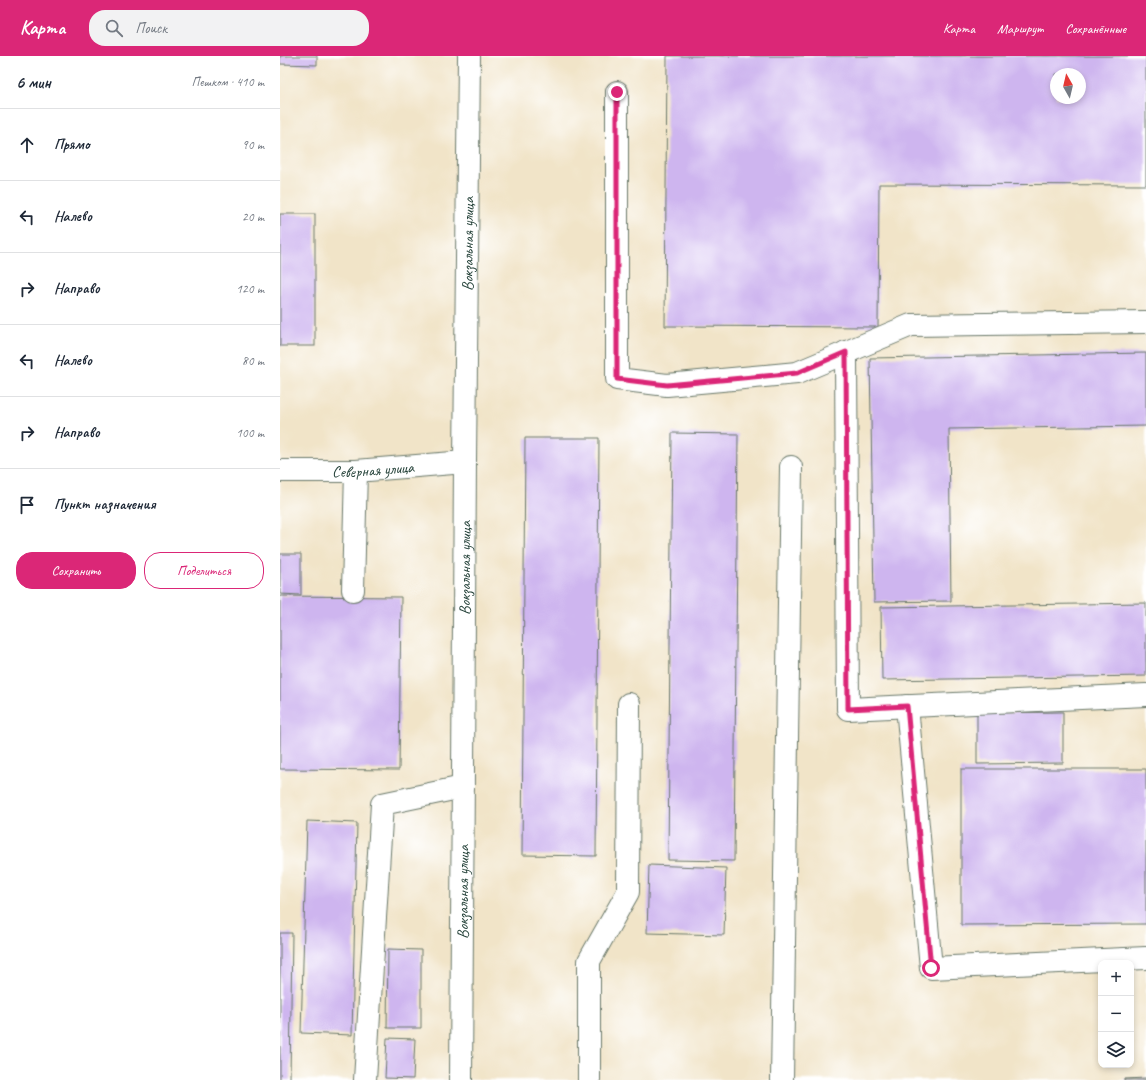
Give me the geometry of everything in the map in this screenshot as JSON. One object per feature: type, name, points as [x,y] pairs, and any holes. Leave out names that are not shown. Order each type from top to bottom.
[{"type":"street","name":"Вокзальная улица","points":[[461,1080],[469,56]]},
{"type":"street","points":[[617,92],[617,379],[667,385],[797,373],[911,325],[1146,322]]},
{"type":"street","points":[[846,352],[848,709],[1146,695]]},
{"type":"street","name":"Северная улица","points":[[280,471],[356,471],[465,462]]},
{"type":"street","points":[[782,1080],[791,467]]},
{"type":"street","points":[[353,590],[356,471]]},
{"type":"street","points":[[589,1080],[589,961],[628,892],[629,704]]},
{"type":"street","points":[[907,706],[931,968],[1146,958]]},
{"type":"street","points":[[365,1080],[382,804],[463,787]]},
{"type":"building","points":[[280,56],[317,56],[317,65],[280,64]]},
{"type":"building","points":[[667,56],[1146,56],[1146,185],[879,184],[878,327],[665,326]]},
{"type":"building","points":[[280,214],[315,214],[315,346],[280,346]]},
{"type":"building","points":[[1146,353],[1146,426],[949,429],[951,601],[874,602],[870,358]]},
{"type":"building","points":[[672,433],[738,434],[734,861],[668,860]]},
{"type":"building","points":[[525,438],[599,438],[596,856],[522,855]]},
{"type":"building","points":[[280,554],[301,554],[301,595],[280,594]]},
{"type":"building","points":[[280,596],[401,597],[399,770],[280,769]]},
{"type":"building","points":[[1146,603],[1146,676],[882,680],[881,607]]},
{"type":"building","points":[[1063,712],[1063,763],[977,764],[977,713]]},
{"type":"building","points":[[961,769],[1146,769],[1146,924],[961,925]]},
{"type":"building","points":[[307,821],[357,823],[352,1035],[301,1033]]},
{"type":"building","points":[[649,865],[726,868],[724,935],[647,933]]},
{"type":"building","points":[[280,933],[292,933],[290,1080],[280,1080]]},
{"type":"building","points":[[388,949],[421,950],[421,1028],[387,1028]]},
{"type":"building","points":[[387,1038],[415,1039],[413,1079],[385,1078]]},
{"type":"building","points":[[1146,1078],[1146,1080],[1124,1080],[1124,1079]]},
{"type":"route","points":[[617,92],[617,379],[667,385],[797,373],[846,352],[848,709],[907,706],[931,968]]}]
